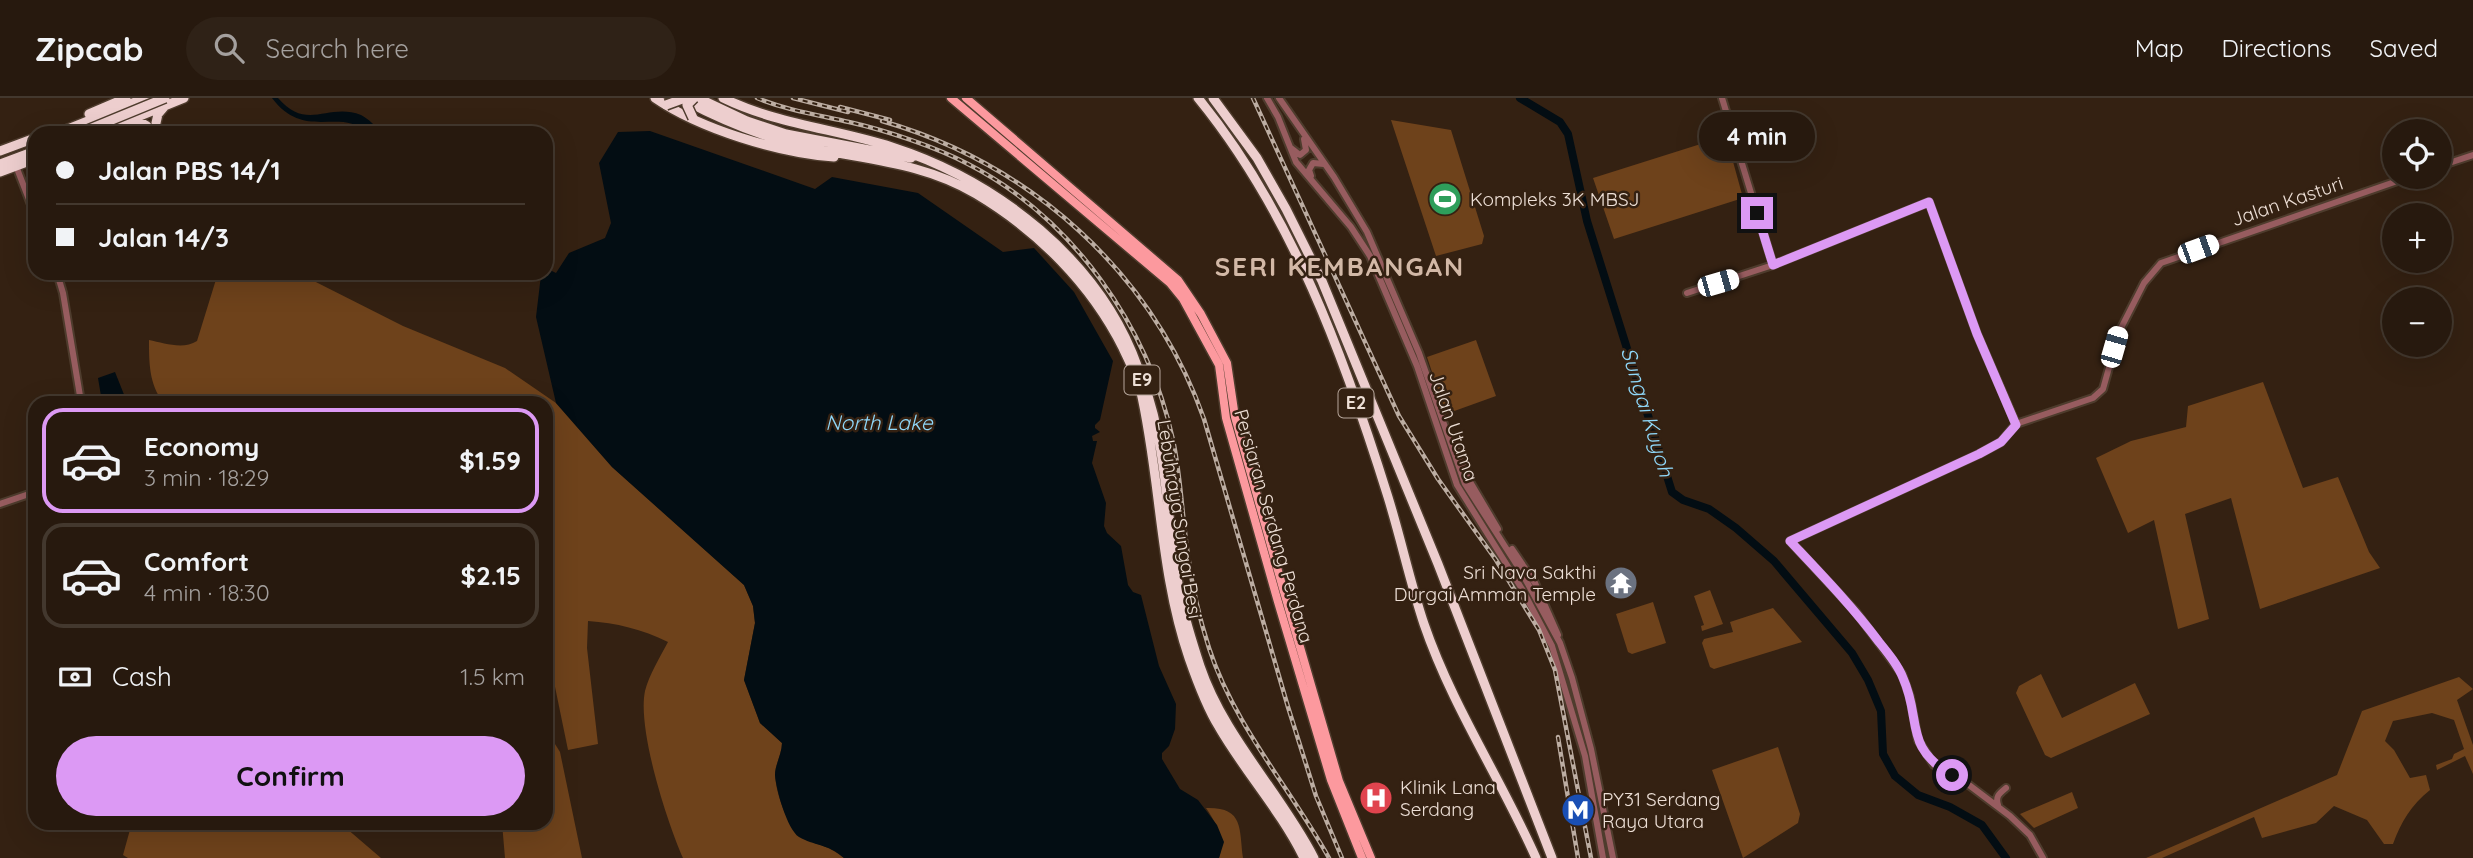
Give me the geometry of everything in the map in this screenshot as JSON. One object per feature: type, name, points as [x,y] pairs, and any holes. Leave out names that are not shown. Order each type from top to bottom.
[{"type":"highway","points":[[65,126],[125,102],[145,98]]},
{"type":"highway","points":[[98,126],[165,100],[184,98]]},
{"type":"highway","points":[[662,100],[683,98]]},
{"type":"highway","name":"Lebuhraya Sungai Besi","points":[[683,98],[732,123],[790,143],[893,162],[949,180],[999,208],[1061,261],[1087,292],[1110,325],[1139,386],[1154,463],[1172,598],[1193,671],[1217,724],[1268,797],[1304,858]]},
{"type":"highway","points":[[693,118],[687,105],[696,98],[707,100],[757,125],[803,139],[922,158]]},
{"type":"highway","name":"Lebuhraya Sungai Besi","points":[[723,98],[763,115],[858,137],[922,158],[961,176],[993,194],[1040,229],[1071,260],[1096,292],[1133,352],[1152,407],[1162,453],[1179,590],[1204,678],[1231,730],[1297,827],[1314,858]]},
{"type":"highway","name":"E2","points":[[1198,98],[1222,127],[1255,178],[1277,216],[1322,310],[1388,498],[1429,638],[1461,709],[1536,858]]},
{"type":"highway","name":"E2","points":[[1213,98],[1262,168],[1322,281],[1438,564],[1552,858]]},
{"type":"highway","points":[[126,121],[151,125],[165,100]]},
{"type":"highway","points":[[114,126],[165,100]]},
{"type":"highway","points":[[662,100],[693,118],[757,142],[793,152],[844,158],[853,155]]},
{"type":"highway","points":[[125,102],[132,110],[132,115],[126,121]]},
{"type":"highway","points":[[73,126],[125,102]]},
{"type":"highway","points":[[0,153],[28,143]]},
{"type":"highway","points":[[0,172],[28,155]]},
{"type":"highway","points":[[0,164],[28,161]]},
{"type":"main road","name":"Persiaran Serdang Perdana","points":[[951,98],[1153,267],[1183,299],[1219,365],[1226,418],[1291,632],[1339,781],[1371,858]]},
{"type":"main road","name":"Persiaran Serdang Perdana","points":[[966,98],[1158,262],[1188,292],[1227,363],[1235,417],[1331,780],[1362,858]]},
{"type":"street","name":"Jalan Utama","points":[[1267,98],[1278,117],[1296,162],[1351,227],[1370,256],[1417,366],[1457,485],[1522,589],[1552,646],[1585,756],[1603,858]]},
{"type":"street","name":"Jalan Utama","points":[[1282,98],[1353,207],[1378,254],[1419,353],[1465,484],[1522,573],[1560,643],[1591,749],[1613,858]]},
{"type":"street","points":[[1282,98],[1310,136],[1324,164]]},
{"type":"street","points":[[1722,98],[1773,265]]},
{"type":"street","points":[[1290,147],[1296,153],[1305,153],[1306,146],[1301,130]]},
{"type":"street","points":[[2452,162],[2473,155]]},
{"type":"street","points":[[1318,186],[1310,174],[1310,166],[1318,162],[1324,164]]},
{"type":"street","points":[[13,164],[28,199]]},
{"type":"street","name":"Jalan Kasturi","points":[[2016,425],[2093,398],[2103,389],[2119,332],[2130,308],[2144,283],[2161,263],[2382,186]]},
{"type":"street","points":[[1687,293],[1773,265],[1929,202],[1977,334],[2016,425],[2001,442],[1790,541],[1849,604],[1902,674],[1912,705],[1918,740],[1934,765],[1999,807],[2030,835],[2043,858]]},
{"type":"street","points":[[59,280],[80,396]]},
{"type":"street","points":[[0,504],[28,494]]},
{"type":"street","points":[[1999,807],[1997,799],[2006,788]]},
{"type":"shaded area","name":"Kompleks 3K MBSJ","points":[[1391,120],[1451,130],[1484,236],[1482,244],[1436,256]]},
{"type":"shaded area","points":[[1726,136],[1743,198],[1614,239],[1593,178]]},
{"type":"shaded area","points":[[216,280],[312,280],[403,326],[505,368],[546,396],[159,396],[152,380],[149,340],[180,345],[197,341]]},
{"type":"shaded area","points":[[1476,340],[1496,396],[1446,414],[1427,357]]},
{"type":"shaded area","points":[[2263,382],[2303,488],[2338,477],[2369,552],[2380,568],[2260,609],[2231,498],[2185,514],[2209,619],[2178,629],[2154,520],[2128,533],[2096,458],[2131,441],[2186,427],[2188,406]]},
{"type":"shaded area","points":[[553,401],[612,467],[744,585],[753,606],[755,623],[744,680],[760,723],[782,743],[775,775],[780,801],[788,820],[799,834],[844,858],[683,858],[655,775],[645,728],[645,691],[668,642],[639,630],[588,621],[587,648],[598,744],[568,750],[553,677]]},
{"type":"shaded area","points":[[1710,590],[1723,624],[1702,631],[1701,626],[1704,625],[1694,596]]},
{"type":"shaded area","points":[[1653,602],[1666,643],[1632,654],[1628,652],[1616,614]]},
{"type":"shaded area","points":[[1773,608],[1802,642],[1714,669],[1710,667],[1702,643],[1704,639],[1733,632],[1730,622]]},
{"type":"shaded area","points":[[2041,674],[2062,718],[2135,683],[2150,714],[2051,758],[2045,755],[2016,693],[2019,686]]},
{"type":"shaded area","points":[[2459,677],[2473,689],[2457,700],[2473,745],[2473,774],[2465,756],[2437,770],[2436,765],[2452,759],[2454,754],[2464,749],[2454,720],[2432,713],[2393,721],[2385,741],[2394,750],[2410,778],[2426,775],[2430,790],[2407,814],[2393,844],[2384,844],[2367,820],[2334,806],[2316,823],[2262,838],[2254,817],[2162,858],[2146,858],[2337,775],[2362,711]]},
{"type":"shaded area","points":[[553,743],[560,752],[582,858],[505,858],[503,830],[553,830]]},
{"type":"shaded area","points":[[1778,747],[1800,814],[1798,823],[1743,858],[1712,770]]},
{"type":"shaded area","points":[[2072,792],[2078,808],[2034,828],[2020,814]]},
{"type":"shaded area","points":[[1206,808],[1227,811],[1233,815],[1240,829],[1243,858],[1219,858],[1221,845],[1218,832]]},
{"type":"shaded area","points":[[130,830],[348,830],[381,858],[128,858],[123,855]]},
{"type":"water","points":[[272,98],[278,98],[299,113],[308,115],[349,112],[361,115],[375,126],[310,121],[284,111]]},
{"type":"water","name":"North Lake","points":[[650,131],[815,189],[832,177],[918,193],[1003,252],[1034,248],[1074,292],[1113,361],[1100,420],[1095,425],[1100,432],[1092,436],[1093,441],[1097,441],[1092,463],[1106,503],[1104,526],[1107,533],[1121,546],[1128,585],[1133,592],[1141,595],[1159,666],[1176,704],[1175,729],[1169,746],[1162,753],[1162,759],[1180,789],[1198,800],[1217,825],[1224,842],[1219,858],[844,858],[795,833],[783,808],[776,781],[775,771],[782,743],[760,723],[744,680],[755,623],[753,606],[744,585],[612,467],[556,403],[536,317],[540,280],[553,280],[553,272],[556,273],[569,253],[605,238],[611,223],[599,163],[618,132]]},
{"type":"water","points":[[115,372],[125,396],[101,396],[98,378]]},
{"type":"waterway","name":"Sungai Kuyoh","points":[[1520,98],[1560,122],[1568,134],[1587,221],[1672,492],[1683,500],[1709,509],[1774,561],[1852,653],[1868,680],[1881,711],[1883,754],[1895,776],[1918,795],[1950,807],[1982,825],[2006,858]]},
{"type":"railway","points":[[757,98],[894,134],[968,164],[1006,187],[1041,214],[1072,245],[1100,280],[1125,317],[1145,356],[1161,398],[1176,454],[1194,590],[1205,636],[1220,676],[1248,730],[1329,858]]},
{"type":"railway","points":[[793,98],[848,112]]},
{"type":"railway","points":[[1253,98],[1399,416],[1438,479],[1496,560],[1539,630],[1555,670],[1591,858]]},
{"type":"railway","points":[[840,107],[890,120]]},
{"type":"railway","points":[[882,121],[936,140],[988,165],[1036,195],[1079,231],[1119,271],[1153,316],[1181,366],[1204,419],[1288,707],[1316,796],[1342,858]]},
{"type":"railway","points":[[1558,737],[1578,858]]},
{"type":"place","name":"Kompleks 3K MBSJ","points":[[1445,199]]},
{"type":"place","name":"Sri Nava Sakthi Durgai Amman Temple","points":[[1621,583]]},
{"type":"place","name":"Klinik Lana Serdang","points":[[1376,798]]},
{"type":"place","name":"PY31 Serdang Raya Utara","points":[[1578,810]]},
{"type":"district","name":"SERI KEMBANGAN","points":[[1340,267]]},
{"type":"route","points":[[1757,213],[1773,265],[1929,202],[1977,334],[2016,425],[2001,442],[1979,454],[1790,541],[1849,604],[1902,674],[1912,705],[1918,740],[1934,765],[1952,775]]}]
